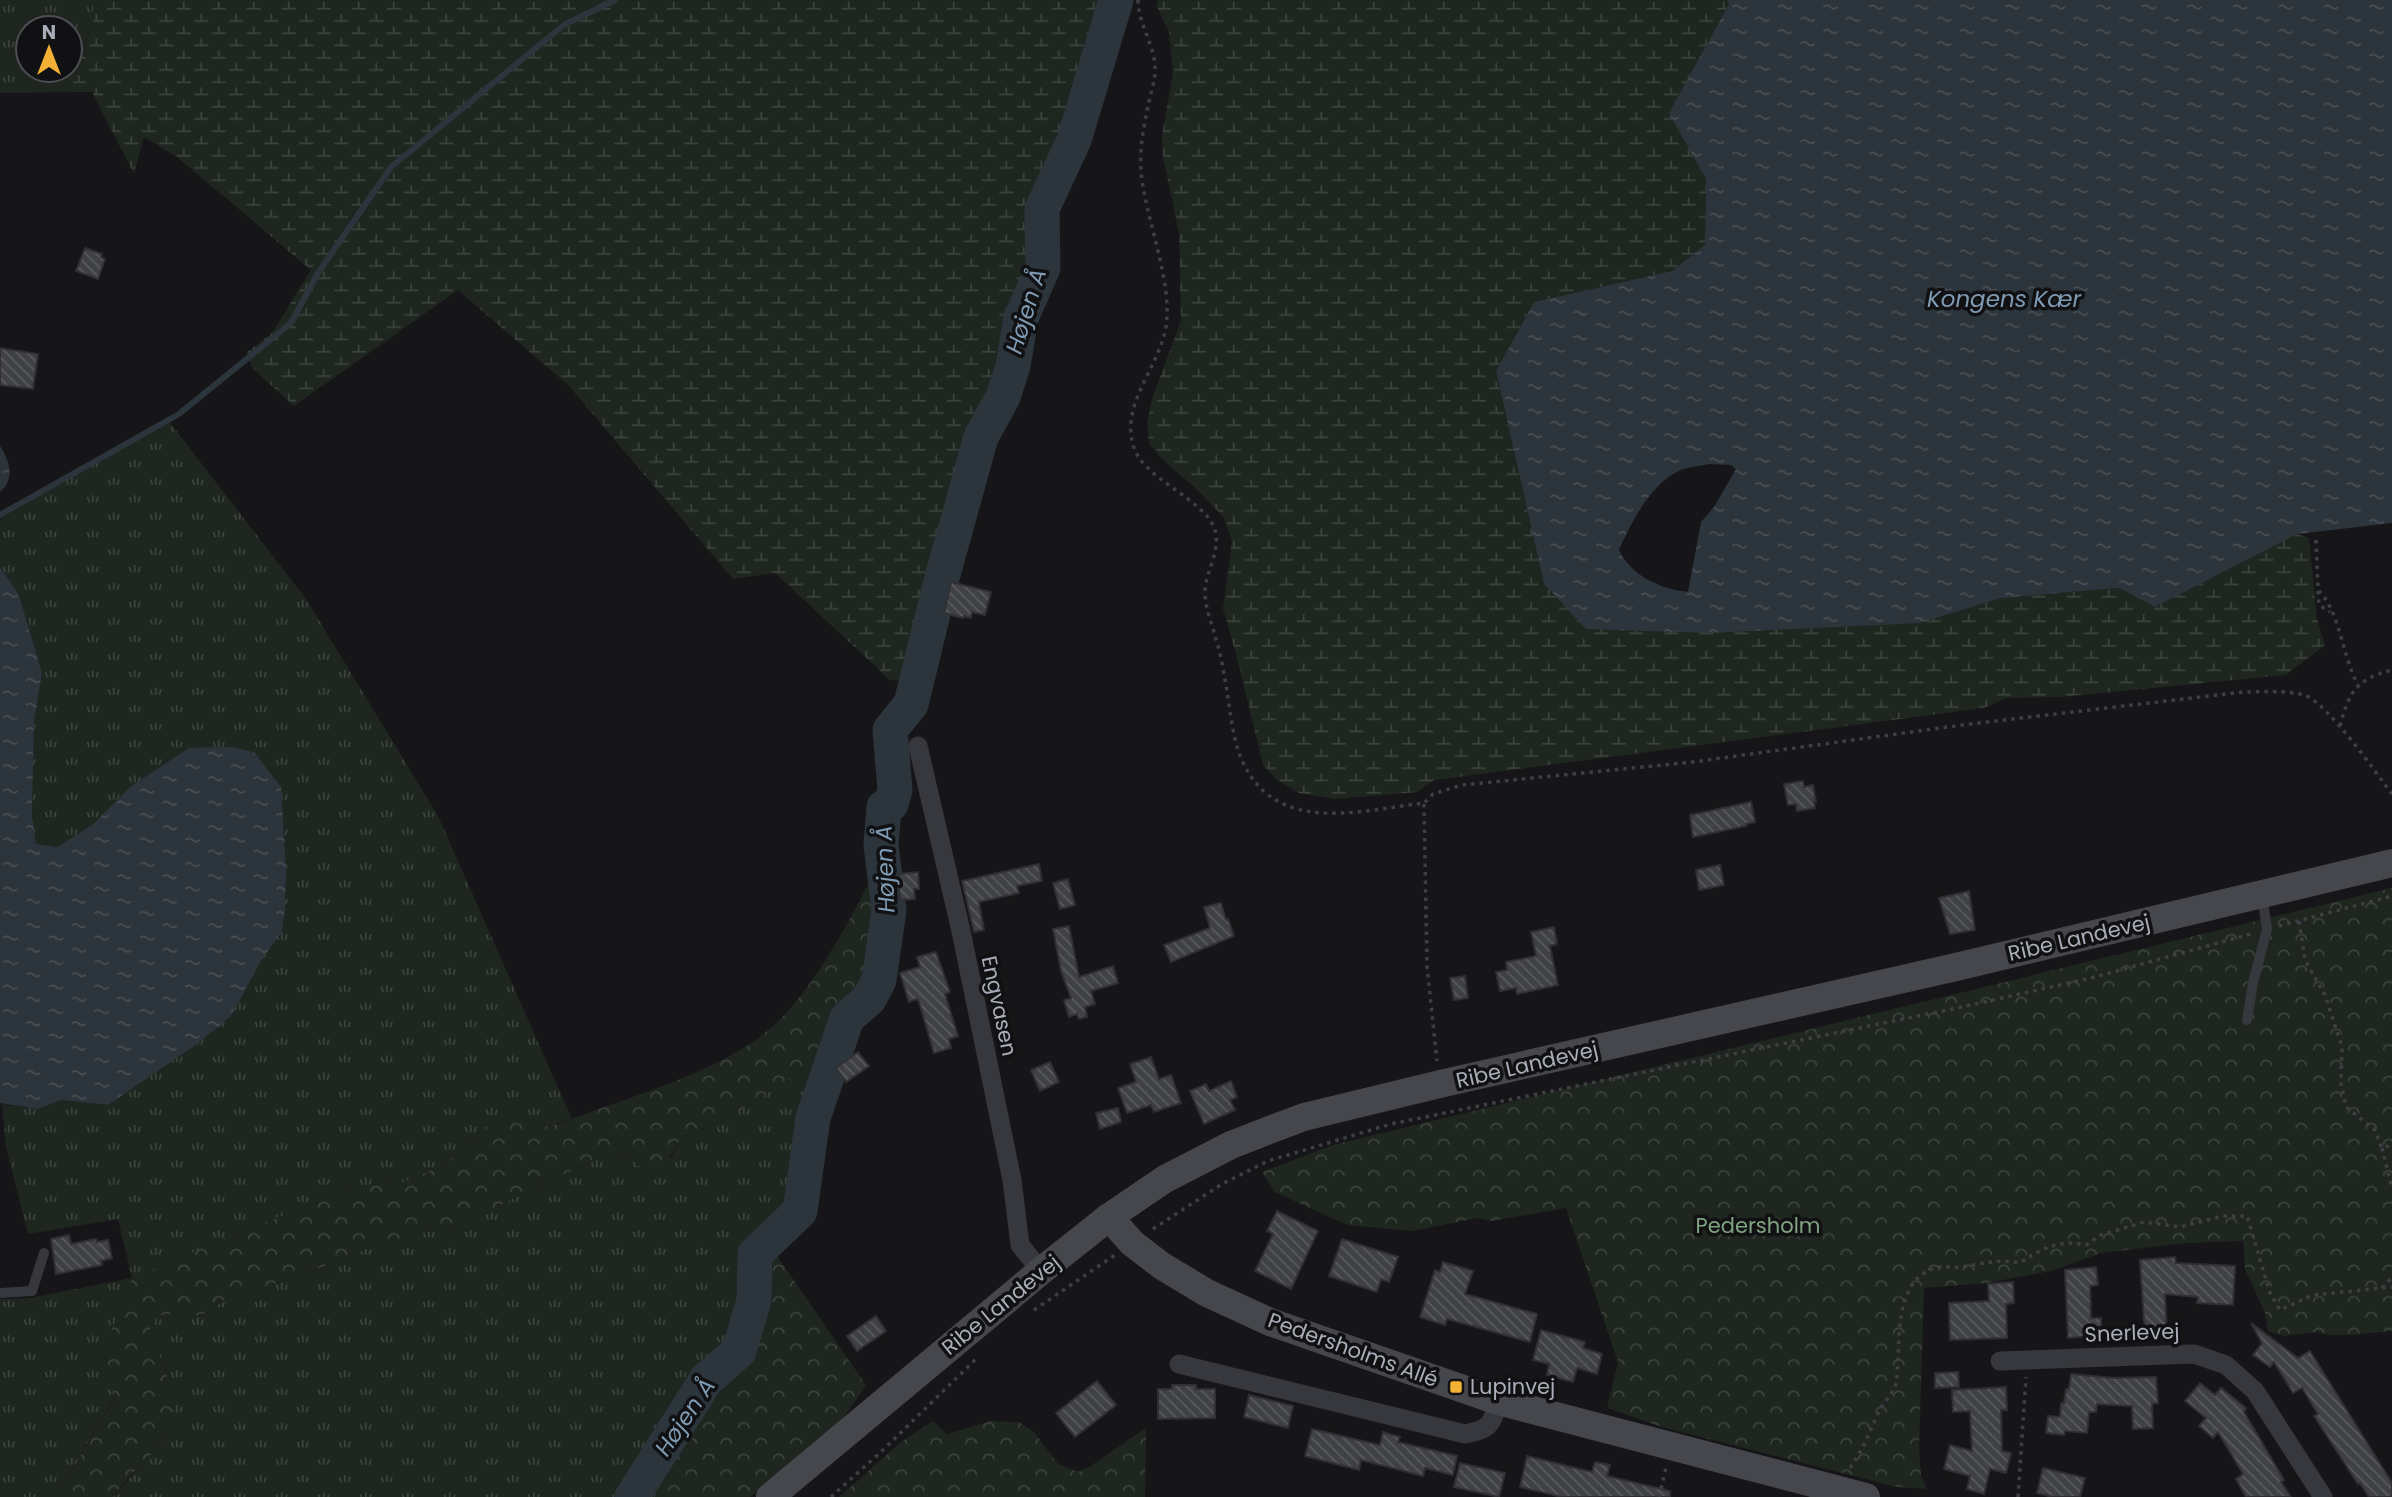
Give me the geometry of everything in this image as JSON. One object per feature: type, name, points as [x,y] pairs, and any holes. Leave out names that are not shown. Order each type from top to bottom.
[{"type":"main road","name":"Ribe Landevej","points":[[770,1497],[1109,1217],[1165,1180],[1231,1145],[1304,1117],[2392,863]]},
{"type":"main road","name":"Pedersholms Allé","points":[[1109,1217],[1132,1243],[1162,1266],[1208,1293],[1270,1321],[1498,1401],[1866,1497]]},
{"type":"street","name":"Engvasen","points":[[918,746],[961,931],[1012,1180],[1020,1245],[1041,1271]]},
{"type":"street","name":"Snerlevej","points":[[2000,1361],[2194,1354],[2226,1365],[2255,1391],[2323,1497]]},
{"type":"street","points":[[1179,1363],[1465,1434],[1481,1431],[1492,1422],[1498,1401]]},
{"type":"lane","points":[[2247,1020],[2267,929],[2262,895]]},
{"type":"lane","points":[[0,1293],[32,1291],[44,1253]]},
{"type":"path","points":[[1138,0],[1138,9],[1153,51],[1156,73],[1142,135],[1141,171],[1165,288],[1166,327],[1130,424],[1134,449],[1145,465],[1203,513],[1215,529],[1216,552],[1205,591],[1241,757],[1254,780],[1271,798],[1296,810],[1331,814],[1424,803],[1433,794],[1462,785],[1693,762],[1962,724],[2243,692],[2283,692],[2307,696],[2340,726],[2392,794]]},
{"type":"path","points":[[2316,540],[2319,605],[2332,613]]},
{"type":"path","points":[[2318,590],[2329,600],[2349,669],[2358,685]]},
{"type":"path","points":[[2340,726],[2347,699],[2358,685],[2392,670]]},
{"type":"path","points":[[1424,803],[1427,966],[1440,1084]]},
{"type":"path","points":[[1029,1313],[1222,1184],[1268,1161],[1391,1124],[2091,978],[2392,895]]},
{"type":"path","points":[[2299,921],[2305,960],[2325,995],[2342,1047],[2341,1084],[2346,1107],[2374,1129],[2382,1148],[2392,1188]]},
{"type":"path","points":[[2382,1148],[2392,1145]]},
{"type":"path","points":[[1836,1489],[1861,1453],[1881,1408],[1896,1386],[1900,1316],[1907,1295],[1920,1276],[1936,1267],[1959,1267],[1997,1260],[2020,1262],[2060,1242],[2086,1245],[2101,1235],[2144,1222],[2180,1227],[2222,1216],[2247,1216],[2270,1293],[2280,1310],[2314,1295],[2392,1287]]},
{"type":"path","points":[[2382,1289],[2392,1277]]},
{"type":"path","points":[[831,1497],[978,1357]]},
{"type":"path","points":[[2018,1497],[2026,1359]]},
{"type":"path","points":[[1659,1497],[1671,1446]]},
{"type":"green space","points":[[0,0],[93,0],[93,22],[84,49],[84,14],[14,14],[14,84],[73,84],[70,92],[0,93]]},
{"type":"green space","points":[[93,0],[1116,0],[1074,140],[1042,209],[1043,268],[1021,318],[1013,366],[1003,397],[981,437],[916,682],[890,680],[775,573],[733,579],[568,385],[458,290],[294,406],[252,368],[247,352],[272,333],[311,270],[177,157],[144,137],[134,174],[92,92],[70,92],[73,84],[84,84],[84,49],[93,22]]},
{"type":"green space","points":[[1158,0],[1727,0],[1729,4],[1670,113],[1706,179],[1705,245],[1672,271],[1534,302],[1496,371],[1544,584],[1587,629],[1920,623],[2001,598],[2119,588],[2155,607],[2297,534],[2309,538],[2317,619],[2325,645],[2286,675],[2061,697],[2006,698],[1984,708],[1435,780],[1417,792],[1336,799],[1299,793],[1276,779],[1263,765],[1223,608],[1232,541],[1224,518],[1149,444],[1147,422],[1152,399],[1181,320],[1179,233],[1163,157],[1162,136],[1173,73],[1169,32],[1157,7]]},
{"type":"green space","points":[[168,420],[306,599],[438,816],[572,1119],[544,1127],[526,1126],[474,1137],[462,1152],[412,1179],[398,1183],[366,1185],[233,1234],[104,1348],[115,1397],[56,1497],[0,1497],[0,1299],[29,1298],[132,1278],[118,1219],[28,1234],[6,1147],[2,1104],[38,1109],[61,1100],[108,1105],[197,1044],[282,931],[286,869],[281,787],[253,752],[130,787],[92,825],[57,847],[36,844],[32,816],[34,722],[42,673],[19,595],[0,567],[0,519]]},
{"type":"green space","points":[[875,871],[894,920],[891,964],[845,1043],[732,1116],[686,1136],[679,1141],[665,1166],[657,1172],[642,1171],[632,1155],[618,1151],[550,1180],[481,1215],[378,1244],[300,1276],[226,1298],[208,1313],[185,1318],[172,1314],[157,1316],[149,1331],[165,1370],[173,1399],[170,1426],[163,1439],[113,1497],[56,1497],[115,1398],[104,1348],[132,1279],[233,1234],[366,1185],[398,1183],[412,1179],[462,1152],[480,1130],[493,1123],[501,1121],[544,1127],[561,1123],[674,1082],[729,1056],[754,1041],[790,1009],[831,952]]},
{"type":"green space","name":"Pedersholm","points":[[2392,888],[2392,1331],[2350,1335],[2317,1332],[2284,1336],[2268,1331],[2265,1313],[2245,1269],[2243,1241],[2186,1243],[2101,1253],[2051,1271],[1986,1283],[1924,1288],[1919,1448],[1921,1476],[1927,1489],[1897,1487],[1662,1427],[1607,1408],[1618,1362],[1566,1208],[1492,1221],[1478,1218],[1412,1231],[1347,1225],[1275,1192],[1262,1172],[1333,1145]]},
{"type":"green space","points":[[845,1043],[813,1147],[805,1211],[764,1255],[759,1287],[761,1319],[757,1333],[655,1497],[113,1497],[164,1439],[168,1375],[149,1331],[157,1316],[172,1314],[185,1318],[208,1313],[226,1298],[300,1276],[378,1244],[481,1215],[550,1180],[618,1151],[632,1155],[671,1158],[679,1141],[686,1136],[732,1116]]},
{"type":"green space","points":[[771,1247],[866,1385],[840,1423],[750,1497],[655,1497],[689,1421],[757,1333],[759,1277],[765,1256]]},
{"type":"green space","points":[[933,1421],[947,1434],[991,1421],[1019,1422],[1034,1432],[1058,1464],[1078,1472],[1146,1428],[1145,1497],[839,1497],[901,1442]]},
{"type":"water","name":"Kongens Kær","points":[[1727,0],[2392,0],[2392,523],[2297,534],[2155,607],[2119,588],[2001,598],[1920,623],[1707,633],[1586,629],[1544,584],[1496,371],[1534,302],[1672,271],[1705,245],[1706,179],[1669,113],[1729,4]],"holes":[[[1710,464],[1731,465],[1736,469],[1714,507],[1701,522],[1688,592],[1657,584],[1631,567],[1619,550],[1634,519],[1656,489],[1673,474],[1686,468]]]},
{"type":"water","points":[[0,446],[6,458],[9,476],[0,492]]},
{"type":"water","points":[[0,567],[19,595],[42,673],[34,722],[32,816],[36,844],[57,847],[92,825],[130,787],[189,748],[231,747],[254,752],[281,787],[286,869],[282,931],[261,961],[231,1016],[197,1044],[108,1105],[61,1100],[38,1109],[0,1103]]},
{"type":"building","points":[[85,248],[102,254],[101,257],[105,259],[98,279],[76,271]]},
{"type":"building","points":[[0,348],[38,354],[33,389],[0,385]]},
{"type":"building","points":[[951,582],[991,592],[985,615],[972,612],[971,618],[963,618],[944,613]]},
{"type":"building","points":[[1803,781],[1804,787],[1813,785],[1815,808],[1797,811],[1796,804],[1788,805],[1784,784]]},
{"type":"building","points":[[1751,802],[1755,822],[1693,837],[1690,815]]},
{"type":"building","points":[[1039,864],[1042,881],[1017,886],[1019,893],[979,902],[984,930],[974,932],[962,881]]},
{"type":"building","points":[[1720,865],[1724,885],[1699,890],[1696,870]]},
{"type":"building","points":[[918,872],[919,889],[914,889],[915,899],[900,900],[898,874]]},
{"type":"building","points":[[1068,879],[1075,905],[1060,909],[1053,883]]},
{"type":"building","points":[[1969,891],[1975,930],[1950,934],[1939,898]]},
{"type":"building","points":[[1221,903],[1234,936],[1171,962],[1164,945],[1210,928],[1204,907]]},
{"type":"building","points":[[1069,926],[1079,977],[1113,966],[1118,983],[1091,991],[1095,1004],[1085,1007],[1087,1017],[1079,1019],[1077,1014],[1069,1017],[1064,1000],[1071,998],[1061,971],[1053,929]]},
{"type":"building","points":[[1554,927],[1557,944],[1550,946],[1558,985],[1517,994],[1516,988],[1500,991],[1496,972],[1507,970],[1506,962],[1536,956],[1531,932]]},
{"type":"building","points":[[936,952],[950,992],[945,994],[958,1036],[949,1039],[951,1048],[934,1053],[919,1002],[917,999],[909,1002],[900,973],[920,967],[917,957]]},
{"type":"building","points":[[1465,976],[1468,998],[1454,1000],[1450,978]]},
{"type":"building","points":[[858,1052],[869,1066],[846,1082],[836,1068]]},
{"type":"building","points":[[1151,1057],[1159,1079],[1171,1075],[1181,1103],[1154,1112],[1151,1105],[1127,1113],[1118,1088],[1136,1082],[1130,1064]]},
{"type":"building","points":[[1050,1062],[1059,1082],[1040,1091],[1031,1070]]},
{"type":"building","points":[[1231,1081],[1237,1097],[1230,1100],[1235,1110],[1204,1124],[1190,1091],[1206,1084],[1209,1091]]},
{"type":"building","points":[[1118,1108],[1121,1122],[1100,1129],[1096,1113]]},
{"type":"building","points":[[1277,1211],[1318,1231],[1291,1289],[1255,1271],[1273,1234],[1267,1231]]},
{"type":"building","points":[[69,1235],[71,1244],[96,1239],[97,1242],[108,1240],[112,1258],[101,1261],[102,1265],[56,1274],[51,1239]]},
{"type":"building","points":[[1342,1239],[1398,1257],[1389,1282],[1381,1279],[1377,1292],[1329,1276]]},
{"type":"building","points":[[2175,1257],[2176,1263],[2235,1266],[2233,1305],[2197,1303],[2198,1297],[2165,1294],[2167,1336],[2145,1337],[2140,1260]]},
{"type":"building","points":[[1443,1262],[1473,1271],[1465,1294],[1537,1314],[1530,1342],[1447,1319],[1445,1325],[1420,1317],[1435,1270],[1440,1272]]},
{"type":"building","points":[[2096,1267],[2098,1285],[2090,1286],[2091,1318],[2101,1318],[2101,1335],[2068,1338],[2065,1270]]},
{"type":"building","points":[[2013,1282],[2014,1303],[2006,1304],[2007,1338],[1950,1340],[1949,1303],[1989,1301],[1988,1284]]},
{"type":"building","points":[[876,1316],[886,1331],[857,1351],[847,1336]]},
{"type":"building","points":[[2251,1323],[2298,1358],[2310,1351],[2392,1483],[2392,1497],[2369,1497],[2314,1416],[2318,1414],[2302,1388],[2293,1393],[2274,1362],[2270,1367],[2253,1355],[2262,1343]]},
{"type":"building","points":[[1541,1330],[1585,1342],[1583,1348],[1602,1354],[1597,1374],[1577,1368],[1573,1382],[1547,1375],[1549,1364],[1533,1360]]},
{"type":"building","points":[[1958,1372],[1959,1387],[1935,1388],[1935,1373]]},
{"type":"building","points":[[2071,1374],[2114,1378],[2156,1377],[2158,1403],[2152,1404],[2153,1428],[2133,1429],[2132,1406],[2097,1404],[2096,1412],[2089,1412],[2087,1433],[2046,1433],[2048,1416],[2060,1417],[2061,1403],[2064,1403],[2066,1389],[2069,1389]]},
{"type":"building","points":[[1097,1381],[1116,1405],[1075,1437],[1056,1413]]},
{"type":"building","points":[[2200,1383],[2215,1395],[2221,1388],[2246,1408],[2244,1412],[2284,1480],[2281,1482],[2291,1497],[2246,1497],[2236,1479],[2243,1474],[2218,1432],[2213,1438],[2199,1426],[2206,1418],[2185,1401]]},
{"type":"building","points":[[1172,1385],[1196,1385],[1196,1389],[1215,1389],[1215,1418],[1158,1419],[1158,1389],[1172,1389]]},
{"type":"building","points":[[2006,1387],[2007,1410],[2001,1410],[2002,1451],[2011,1453],[2006,1473],[1990,1469],[1984,1494],[1967,1489],[1970,1476],[1944,1469],[1950,1445],[1972,1451],[1970,1411],[1953,1412],[1952,1390]]},
{"type":"building","points":[[1249,1395],[1293,1406],[1288,1428],[1244,1417]]},
{"type":"building","points":[[1312,1429],[1380,1445],[1383,1432],[1400,1437],[1398,1442],[1457,1456],[1453,1475],[1425,1468],[1423,1476],[1361,1460],[1359,1470],[1305,1456]]},
{"type":"building","points":[[1527,1456],[1592,1472],[1595,1462],[1610,1465],[1607,1476],[1670,1491],[1670,1497],[1562,1497],[1520,1487]]},
{"type":"building","points":[[1460,1463],[1505,1473],[1499,1497],[1454,1487]]},
{"type":"building","points":[[2043,1468],[2085,1478],[2080,1497],[2053,1497],[2037,1493]]},
{"type":"waterway","points":[[0,515],[179,414],[291,323],[318,273],[391,167],[564,25],[615,0]]},
{"type":"waterway","name":"Højen Å","points":[[632,1497],[706,1380],[739,1351],[754,1300],[755,1254],[800,1211],[813,1118],[847,1018],[869,999],[879,980],[889,910],[881,845],[884,807],[891,804],[895,790],[890,730],[911,704],[940,585],[981,437],[1003,397],[1013,366],[1021,318],[1043,268],[1042,209],[1074,140],[1116,0]]},
{"type":"place","name":"Lupinvej","points":[[1456,1387]]}]
